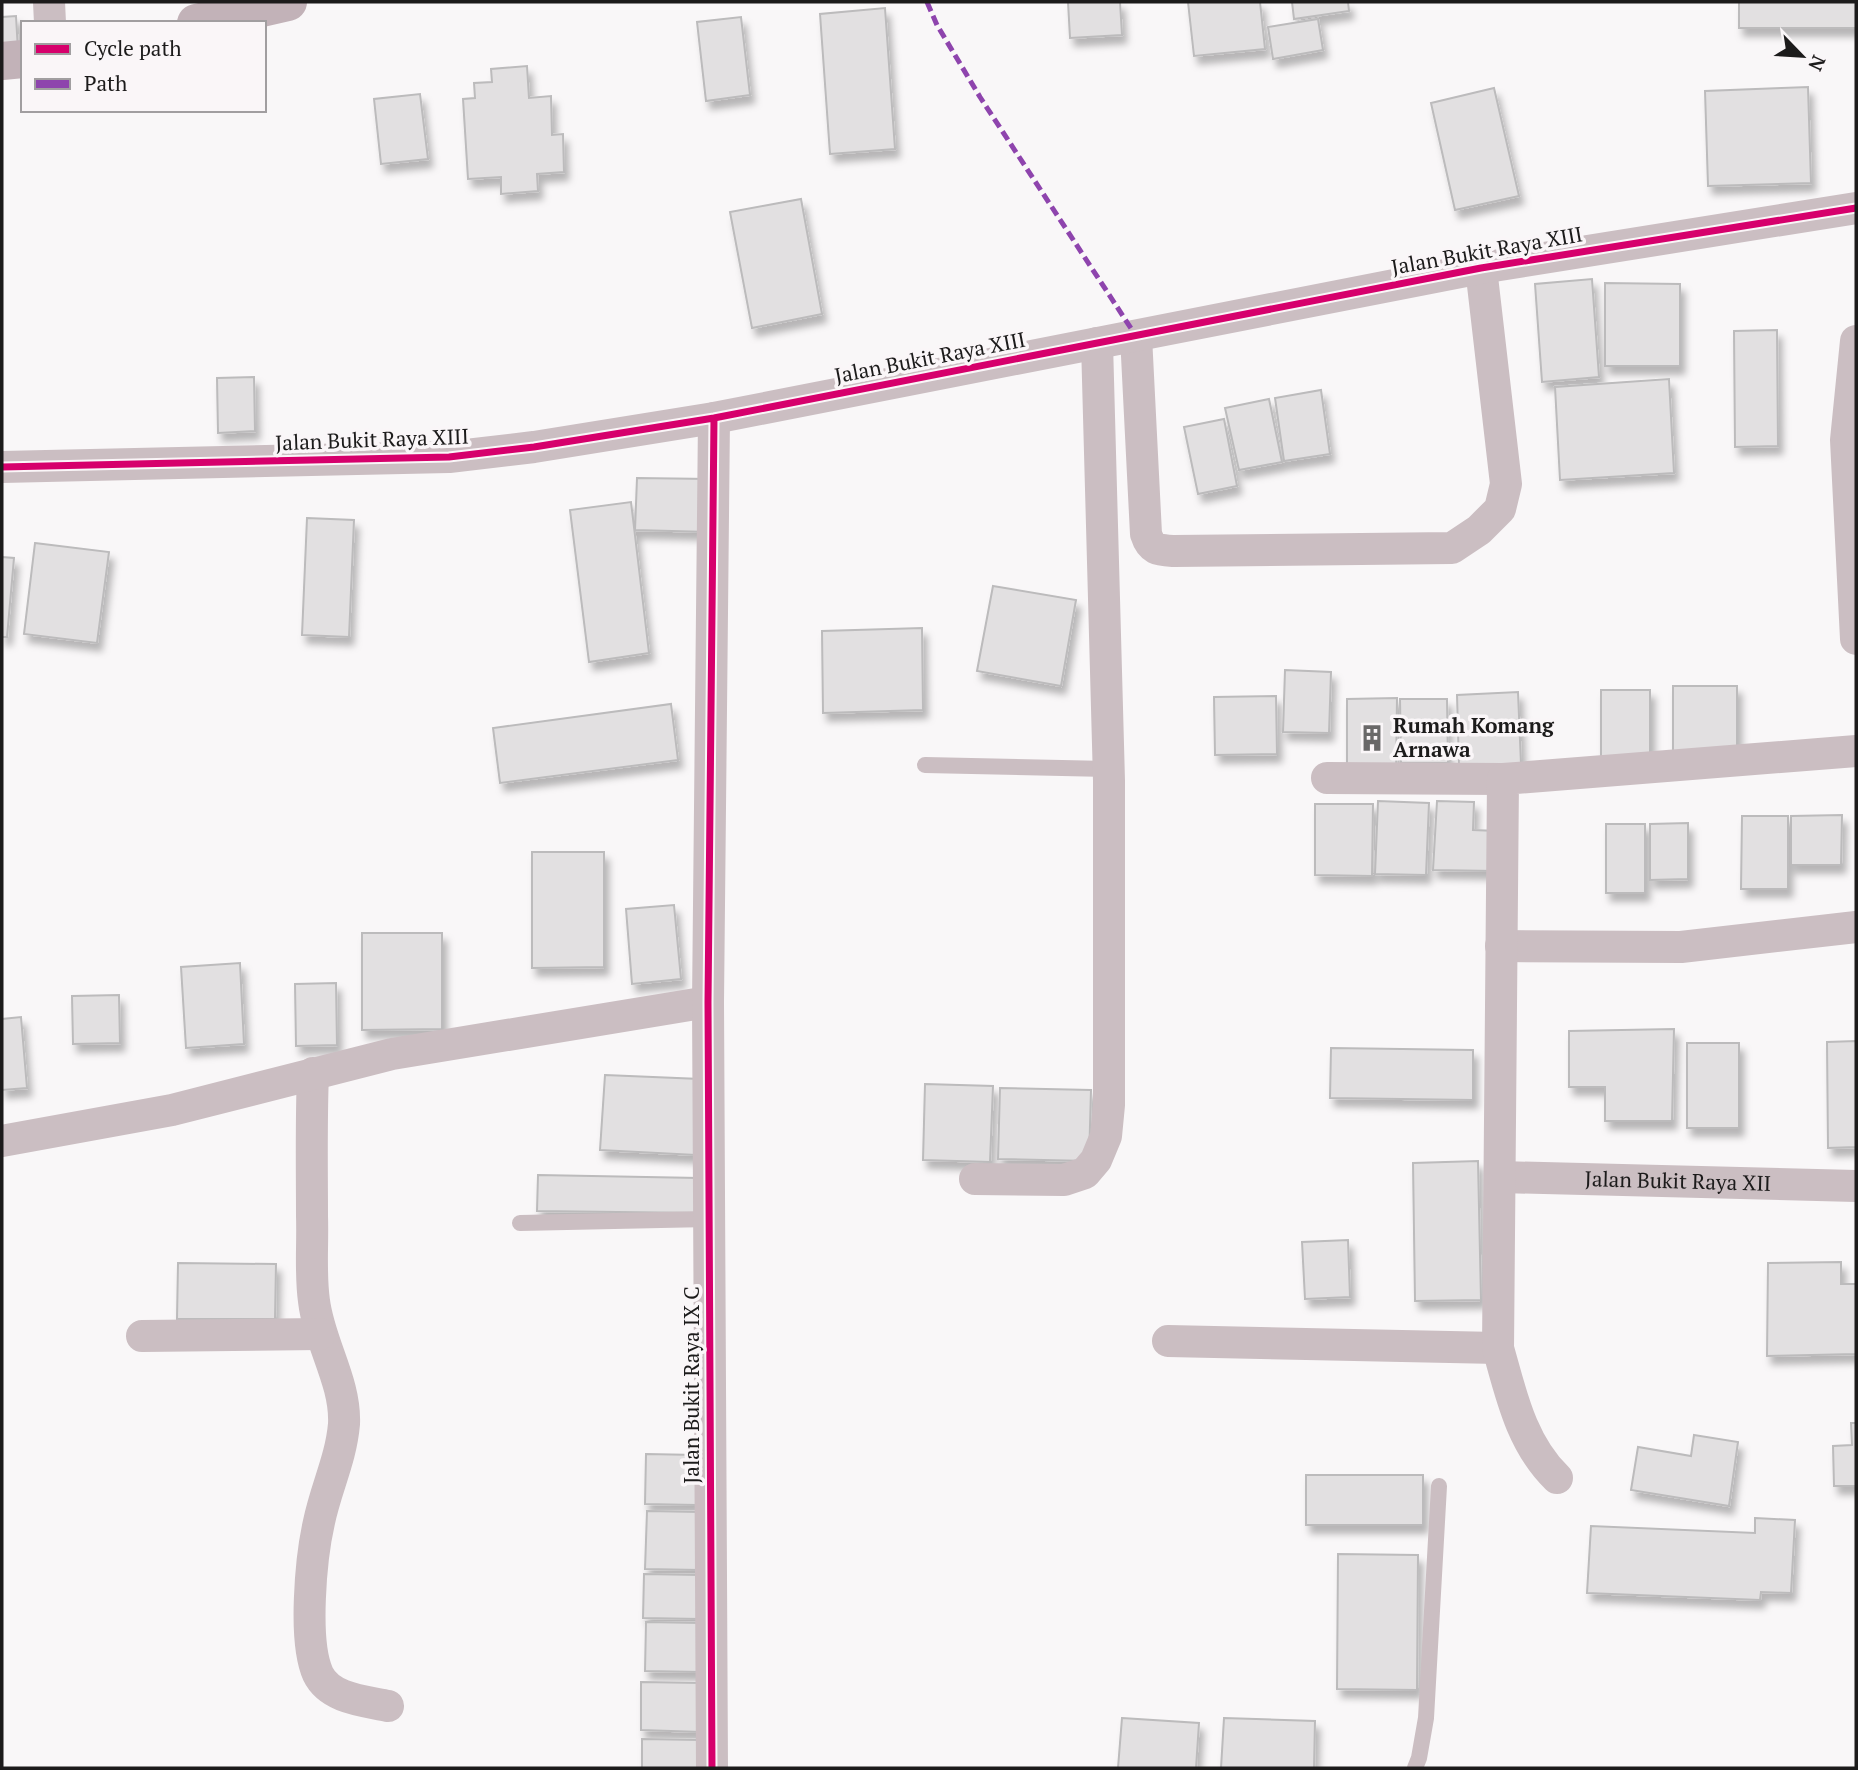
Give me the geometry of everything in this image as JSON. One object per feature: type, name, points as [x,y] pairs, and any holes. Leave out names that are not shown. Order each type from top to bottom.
[{"type":"street","points":[[49,2],[50,21]]},
{"type":"street","points":[[205,21],[288,2]]},
{"type":"street","points":[[2,61],[21,59]]},
{"type":"street","name":"Jalan Bukit Raya XIII","points":[[2,467],[449,457],[534,447],[714,418],[1481,268],[1856,208]]},
{"type":"street","points":[[1136,335],[1146,534],[1150,545],[1155,549],[1452,548],[1479,530],[1500,509],[1506,484],[1481,268]]},
{"type":"street","points":[[1856,341],[1846,440],[1856,639]]},
{"type":"street","points":[[975,1179],[1064,1180],[1085,1173],[1096,1160],[1106,1136],[1109,1105],[1108,769],[1097,343]]},
{"type":"street","name":"Jalan Bukit Raya IX C","points":[[712,1768],[708,1002],[714,418]]},
{"type":"street","points":[[1327,778],[1503,779],[1856,751]]},
{"type":"street","points":[[1503,779],[1498,1348],[1514,1407],[1529,1442],[1543,1464],[1557,1478]]},
{"type":"street","points":[[1501,946],[1681,947],[1856,927]]},
{"type":"street","points":[[2,1141],[172,1110],[392,1054],[708,1002]]},
{"type":"street","points":[[313,1073],[310,1139],[314,1301],[320,1334],[340,1385],[344,1424],[338,1459],[319,1521],[311,1600],[311,1650],[319,1676],[330,1689],[352,1699],[388,1706]]},
{"type":"street","name":"Jalan Bukit Raya XII","points":[[1501,1177],[1856,1186]]},
{"type":"street","points":[[142,1336],[320,1334]]},
{"type":"street","points":[[1168,1341],[1498,1348]]},
{"type":"lane","points":[[925,765],[1108,769]]},
{"type":"lane","points":[[520,1223],[708,1219]]},
{"type":"lane","points":[[1415,1768],[1426,1718],[1439,1486]]},
{"type":"building","points":[[1068,2],[1120,2],[1122,35],[1070,38]]},
{"type":"building","points":[[1188,2],[1260,2],[1265,49],[1194,56]]},
{"type":"building","points":[[1292,2],[1348,2],[1349,11],[1294,19]]},
{"type":"building","points":[[1739,2],[1856,2],[1856,28],[1739,28]]},
{"type":"building","points":[[885,8],[895,149],[830,154],[820,14]]},
{"type":"building","points":[[16,16],[18,51],[2,52],[2,17]]},
{"type":"building","points":[[741,17],[750,95],[706,101],[697,22]]},
{"type":"building","points":[[1318,19],[1323,50],[1273,59],[1268,27]]},
{"type":"building","points":[[527,66],[529,98],[551,96],[552,135],[563,134],[564,172],[537,174],[538,191],[501,194],[501,177],[468,179],[463,99],[475,98],[474,83],[492,82],[491,69]]},
{"type":"building","points":[[1808,87],[1811,183],[1708,186],[1705,91]]},
{"type":"building","points":[[1494,88],[1519,196],[1455,210],[1431,103]]},
{"type":"building","points":[[420,94],[428,159],[381,164],[374,99]]},
{"type":"building","points":[[801,199],[822,314],[752,328],[730,212]]},
{"type":"building","points":[[1592,279],[1599,377],[1542,382],[1535,284]]},
{"type":"building","points":[[1605,283],[1680,284],[1680,366],[1605,366]]},
{"type":"building","points":[[1777,330],[1778,446],[1735,447],[1734,331]]},
{"type":"building","points":[[254,377],[255,431],[218,433],[217,378]]},
{"type":"building","points":[[1669,379],[1674,473],[1560,480],[1555,387]]},
{"type":"building","points":[[1321,390],[1330,454],[1284,461],[1275,398]]},
{"type":"building","points":[[1269,399],[1282,462],[1239,470],[1225,408]]},
{"type":"building","points":[[1224,419],[1237,486],[1198,494],[1184,427]]},
{"type":"building","points":[[637,478],[710,479],[709,532],[635,530]]},
{"type":"building","points":[[631,502],[649,653],[589,662],[570,510]]},
{"type":"building","points":[[307,518],[354,520],[349,637],[302,635]]},
{"type":"building","points":[[35,543],[109,552],[97,643],[24,634]]},
{"type":"building","points":[[2,557],[14,558],[7,637],[2,637]]},
{"type":"building","points":[[993,586],[1076,600],[1061,686],[977,671]]},
{"type":"building","points":[[922,628],[923,710],[823,713],[822,631]]},
{"type":"building","points":[[1285,670],[1331,672],[1329,733],[1283,732]]},
{"type":"building","points":[[1673,686],[1737,686],[1737,754],[1673,754]]},
{"type":"building","points":[[1601,690],[1650,690],[1650,763],[1601,763]]},
{"type":"building","points":[[1518,692],[1521,764],[1459,767],[1457,695]]},
{"type":"building","points":[[1276,696],[1277,754],[1215,755],[1214,697]]},
{"type":"building","name":"Rumah Komang Arnawa","points":[[1397,698],[1396,777],[1347,777],[1347,699]]},
{"type":"building","points":[[1400,699],[1447,699],[1448,763],[1401,763]]},
{"type":"building","points":[[671,704],[678,760],[500,783],[493,728]]},
{"type":"building","points":[[1378,801],[1429,803],[1426,875],[1375,874]]},
{"type":"building","points":[[1437,801],[1474,802],[1473,830],[1498,831],[1495,871],[1433,870]]},
{"type":"building","points":[[1315,804],[1373,804],[1372,876],[1315,875]]},
{"type":"building","points":[[1842,815],[1841,865],[1791,865],[1791,816]]},
{"type":"building","points":[[1742,816],[1788,816],[1788,889],[1741,889]]},
{"type":"building","points":[[1688,823],[1688,879],[1650,880],[1650,824]]},
{"type":"building","points":[[1606,824],[1645,824],[1645,893],[1606,893]]},
{"type":"building","points":[[532,852],[604,852],[604,967],[532,968]]},
{"type":"building","points":[[674,905],[681,979],[632,984],[626,909]]},
{"type":"building","points":[[362,933],[442,933],[442,1029],[362,1030]]},
{"type":"building","points":[[240,963],[244,1044],[186,1048],[181,967]]},
{"type":"building","points":[[336,983],[337,1045],[296,1046],[295,984]]},
{"type":"building","points":[[119,995],[120,1043],[73,1044],[72,996]]},
{"type":"building","points":[[21,1017],[27,1088],[2,1090],[2,1019]]},
{"type":"building","points":[[1674,1029],[1672,1121],[1605,1121],[1605,1087],[1569,1087],[1569,1031]]},
{"type":"building","points":[[1856,1041],[1856,1147],[1828,1148],[1827,1042]]},
{"type":"building","points":[[1687,1043],[1739,1043],[1739,1128],[1687,1128]]},
{"type":"building","points":[[1331,1048],[1473,1050],[1473,1100],[1330,1098]]},
{"type":"building","points":[[605,1075],[700,1079],[696,1155],[600,1150]]},
{"type":"building","points":[[925,1084],[993,1086],[990,1162],[923,1160]]},
{"type":"building","points":[[1000,1088],[1091,1090],[1089,1161],[998,1159]]},
{"type":"building","points":[[1478,1161],[1481,1300],[1415,1301],[1413,1163]]},
{"type":"building","points":[[538,1175],[699,1178],[698,1213],[537,1211]]},
{"type":"building","points":[[1348,1240],[1350,1297],[1305,1299],[1302,1242]]},
{"type":"building","points":[[1841,1262],[1841,1284],[1856,1284],[1856,1354],[1767,1356],[1768,1263]]},
{"type":"building","points":[[178,1263],[276,1264],[275,1319],[177,1319]]},
{"type":"building","points":[[1851,1423],[1856,1423],[1856,1486],[1834,1486],[1833,1446],[1852,1445]]},
{"type":"building","points":[[1694,1435],[1738,1442],[1729,1506],[1631,1490],[1638,1447],[1691,1456]]},
{"type":"building","points":[[646,1454],[697,1455],[696,1505],[645,1504]]},
{"type":"building","points":[[1306,1475],[1423,1475],[1423,1525],[1306,1525]]},
{"type":"building","points":[[647,1511],[700,1512],[699,1570],[645,1569]]},
{"type":"building","points":[[1755,1518],[1795,1520],[1791,1593],[1761,1592],[1760,1600],[1587,1593],[1591,1526],[1755,1533]]},
{"type":"building","points":[[1338,1554],[1418,1555],[1417,1690],[1337,1689]]},
{"type":"building","points":[[644,1574],[700,1575],[700,1619],[643,1618]]},
{"type":"building","points":[[646,1622],[701,1623],[700,1672],[645,1671]]},
{"type":"building","points":[[641,1682],[702,1683],[701,1732],[641,1730]]},
{"type":"building","points":[[1122,1718],[1199,1723],[1196,1768],[1118,1768]]},
{"type":"building","points":[[1224,1718],[1315,1721],[1314,1768],[1221,1768]]},
{"type":"building","points":[[642,1739],[700,1740],[700,1768],[642,1768]]},
{"type":"marked path","points":[[927,2],[937,25],[980,97],[1136,336]]},
{"type":"cycle path","points":[[2,467],[449,457],[534,447],[714,418],[1481,268],[1856,208]]},
{"type":"cycle path","points":[[712,1768],[708,1002],[714,418]]},
{"type":"place","name":"Rumah Komang Arnawa","points":[[1372,738]]}]
